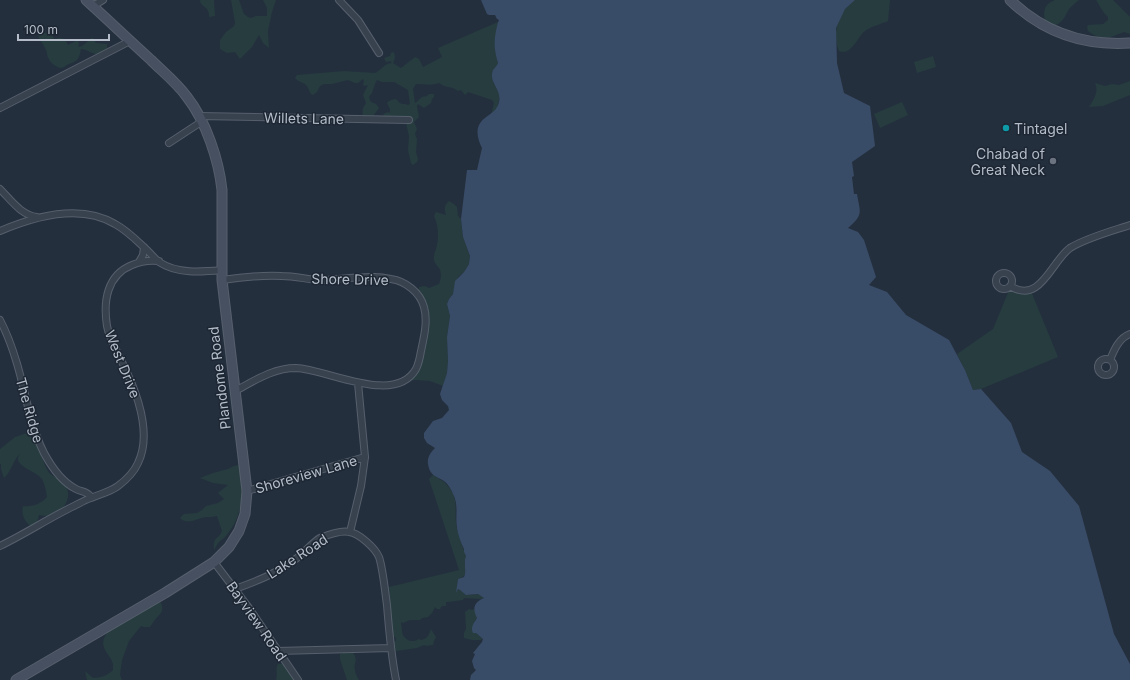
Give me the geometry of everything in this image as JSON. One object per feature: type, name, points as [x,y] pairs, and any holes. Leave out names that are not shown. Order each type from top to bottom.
[{"type":"main road","name":"Plandome Road","points":[[16,680],[214,562],[229,547],[239,531],[245,514],[247,491],[222,275],[223,202],[221,179],[216,156],[200,119],[188,97],[130,40],[86,0]]},
{"type":"main road","points":[[1010,0],[1035,20],[1068,36],[1099,43],[1130,44]]},
{"type":"street","points":[[93,6],[103,0]]},
{"type":"street","points":[[339,0],[358,20],[380,53]]},
{"type":"street","points":[[0,108],[95,60],[130,40]]},
{"type":"street","points":[[169,143],[200,119]]},
{"type":"street","name":"Willets Lane","points":[[200,119],[409,120]]},
{"type":"street","points":[[0,189],[21,210],[31,216],[40,217]]},
{"type":"street","points":[[20,223],[21,210]]},
{"type":"street","points":[[0,231],[40,217],[69,213],[100,217],[114,223],[128,232],[159,262]]},
{"type":"street","points":[[1010,286],[1022,291],[1033,289],[1047,276],[1062,254],[1070,248],[1081,242],[1130,225]]},
{"type":"street","points":[[139,262],[144,253],[144,247]]},
{"type":"street","name":"West Drive","points":[[2,544],[79,503],[117,487],[133,472],[138,462],[143,444],[144,428],[138,400],[132,382],[107,328],[105,304],[113,279],[118,273],[128,266],[139,262],[149,260],[159,262]]},
{"type":"street","name":"Shore Drive","points":[[159,262],[178,269],[222,275],[284,276],[318,280],[377,276],[396,280],[410,287],[422,301],[426,313],[419,362],[416,369],[407,378],[394,384],[375,385],[358,383],[310,369],[296,368],[282,370],[260,377],[235,392]]},
{"type":"street","name":"The Ridge","points":[[0,320],[14,354],[34,427],[43,451],[56,471],[67,483],[76,490],[89,494],[88,499]]},
{"type":"street","points":[[1110,360],[1114,350],[1123,338],[1130,334]]},
{"type":"street","points":[[358,383],[365,457],[362,486],[350,532],[370,545],[377,553],[379,558],[385,589],[396,680]]},
{"type":"street","name":"Shoreview Lane","points":[[247,491],[365,457]]},
{"type":"street","points":[[76,490],[79,503]]},
{"type":"street","name":"Lake Road","points":[[235,589],[257,582],[278,571],[326,535],[350,532]]},
{"type":"street","name":"Bayview Road","points":[[214,562],[235,589],[298,680]]},
{"type":"street","points":[[278,651],[391,648]]},
{"type":"green space","points":[[200,0],[214,0],[215,16],[209,17],[208,11],[201,4]]},
{"type":"green space","points":[[231,0],[239,0],[244,14],[251,18],[256,16],[267,16],[267,8],[263,0],[276,0],[268,31],[269,48],[263,43],[259,35],[252,47],[240,59],[235,52],[227,53],[220,49],[220,40],[226,32],[234,26],[235,23]]},
{"type":"green space","points":[[855,0],[890,0],[888,21],[865,31],[847,51],[839,51],[836,40],[836,29],[839,18],[847,6]]},
{"type":"green space","points":[[1055,0],[1079,0],[1069,9],[1061,21],[1054,26],[1045,21],[1044,14],[1046,6]]},
{"type":"green space","points":[[1096,0],[1113,0],[1130,17],[1130,34],[1124,32],[1102,38],[1088,31],[1088,25],[1103,24],[1108,20],[1108,17]]},
{"type":"green space","points":[[498,22],[495,42],[498,63],[494,70],[493,82],[500,95],[497,109],[491,115],[494,103],[492,100],[468,92],[465,95],[461,90],[458,91],[439,83],[431,85],[416,84],[413,89],[415,103],[422,97],[429,94],[434,94],[434,97],[431,103],[424,108],[418,104],[417,106],[419,117],[414,122],[417,129],[415,134],[417,139],[416,152],[418,159],[413,165],[411,163],[408,150],[409,136],[406,123],[404,121],[385,117],[383,114],[388,112],[390,113],[387,103],[391,100],[396,99],[401,104],[410,104],[408,90],[394,82],[382,82],[377,80],[369,97],[371,102],[376,104],[379,108],[371,119],[363,119],[362,115],[366,103],[363,95],[368,85],[364,86],[363,79],[358,83],[348,80],[332,84],[324,84],[320,86],[317,92],[313,95],[306,85],[295,78],[297,75],[344,71],[375,73],[392,63],[390,61],[386,62],[384,58],[390,56],[393,52],[395,57],[393,63],[401,68],[415,57],[419,59],[423,67],[442,57],[438,48]]},
{"type":"green space","points":[[39,30],[41,32],[52,34],[54,39],[64,39],[68,45],[78,40],[78,47],[80,47],[93,38],[96,43],[107,44],[107,48],[100,54],[94,54],[81,49],[79,57],[76,61],[60,68],[50,61],[47,51],[39,37]]},
{"type":"green space","points":[[933,56],[936,67],[917,73],[914,62]]},
{"type":"green space","points":[[1130,81],[1130,95],[1103,106],[1089,107],[1096,92],[1095,83],[1105,86],[1112,84],[1119,85]]},
{"type":"green space","points":[[902,102],[908,115],[880,128],[874,114]]},
{"type":"green space","points":[[449,201],[457,207],[458,216],[461,219],[463,237],[470,256],[469,264],[464,272],[458,277],[453,294],[447,304],[450,316],[447,337],[447,373],[443,386],[430,381],[403,381],[416,369],[425,313],[416,293],[419,291],[419,287],[425,286],[429,288],[439,284],[441,272],[435,263],[434,258],[438,234],[434,216],[436,212],[446,215],[445,208]]},
{"type":"green space","points":[[1010,288],[1031,291],[1058,357],[981,389],[973,390],[957,354],[993,329]]},
{"type":"green space","points":[[27,433],[38,445],[49,472],[64,483],[68,491],[67,500],[63,508],[50,516],[39,515],[37,522],[31,526],[27,522],[22,512],[23,506],[30,506],[42,502],[47,497],[42,479],[40,476],[21,465],[18,459],[20,453],[4,478],[0,464],[0,449],[15,437]]},
{"type":"green space","points":[[239,465],[242,482],[240,509],[233,526],[226,536],[218,543],[214,550],[214,542],[222,531],[217,516],[193,521],[186,521],[180,518],[184,514],[197,513],[206,506],[218,503],[224,499],[218,493],[228,485],[213,483],[200,478]]},
{"type":"green space","points":[[433,475],[446,484],[451,490],[455,500],[457,529],[466,556],[465,574],[458,579],[457,591],[458,589],[468,595],[478,594],[484,598],[464,598],[463,600],[446,602],[446,606],[442,606],[440,609],[435,607],[428,617],[420,620],[410,620],[403,623],[401,622],[403,635],[410,641],[425,639],[429,635],[431,629],[436,637],[433,645],[424,645],[417,648],[396,651],[395,653],[395,646],[392,642],[396,641],[396,638],[393,636],[389,612],[389,587],[459,570],[429,479]]},
{"type":"green space","points":[[160,601],[162,610],[150,627],[141,626],[129,641],[122,660],[120,675],[122,680],[87,680],[85,671],[93,678],[104,676],[113,670],[113,664],[103,644],[104,638],[108,631],[128,621],[132,617]]},
{"type":"green space","points":[[469,609],[474,609],[477,618],[474,622],[476,633],[483,639],[481,640],[464,638],[466,629],[465,612]]},
{"type":"green space","points":[[346,652],[353,653],[355,656],[355,671],[359,680],[347,680],[340,659],[340,654]]},
{"type":"green space","points":[[278,664],[282,664],[286,667],[296,680],[276,680]]},
{"type":"water","points":[[481,0],[855,0],[845,9],[836,28],[837,63],[844,93],[870,106],[875,146],[852,162],[854,194],[857,194],[860,213],[857,219],[848,228],[858,232],[864,240],[876,277],[869,285],[887,292],[906,315],[949,340],[965,370],[973,390],[981,389],[1011,423],[1022,452],[1050,471],[1079,506],[1114,634],[1130,664],[1130,680],[470,680],[471,675],[476,670],[472,661],[475,654],[473,653],[483,639],[472,631],[473,625],[477,618],[474,609],[476,604],[484,598],[478,594],[466,595],[458,589],[456,593],[458,579],[464,577],[465,574],[466,556],[457,531],[456,502],[448,485],[430,471],[428,459],[435,448],[427,443],[424,438],[424,433],[433,421],[442,418],[449,410],[440,394],[447,373],[448,361],[447,337],[450,316],[447,304],[453,294],[455,281],[464,272],[469,264],[470,256],[463,237],[461,219],[467,170],[477,170],[482,148],[478,136],[478,128],[482,121],[495,110],[499,102],[499,93],[493,82],[492,75],[493,70],[498,63],[495,52],[495,38],[499,21],[495,15],[487,14]]},
{"type":"place","name":"Tintagel","points":[[1006,128]]},
{"type":"place","name":"Chabad of Great Neck","points":[[1053,161]]}]
